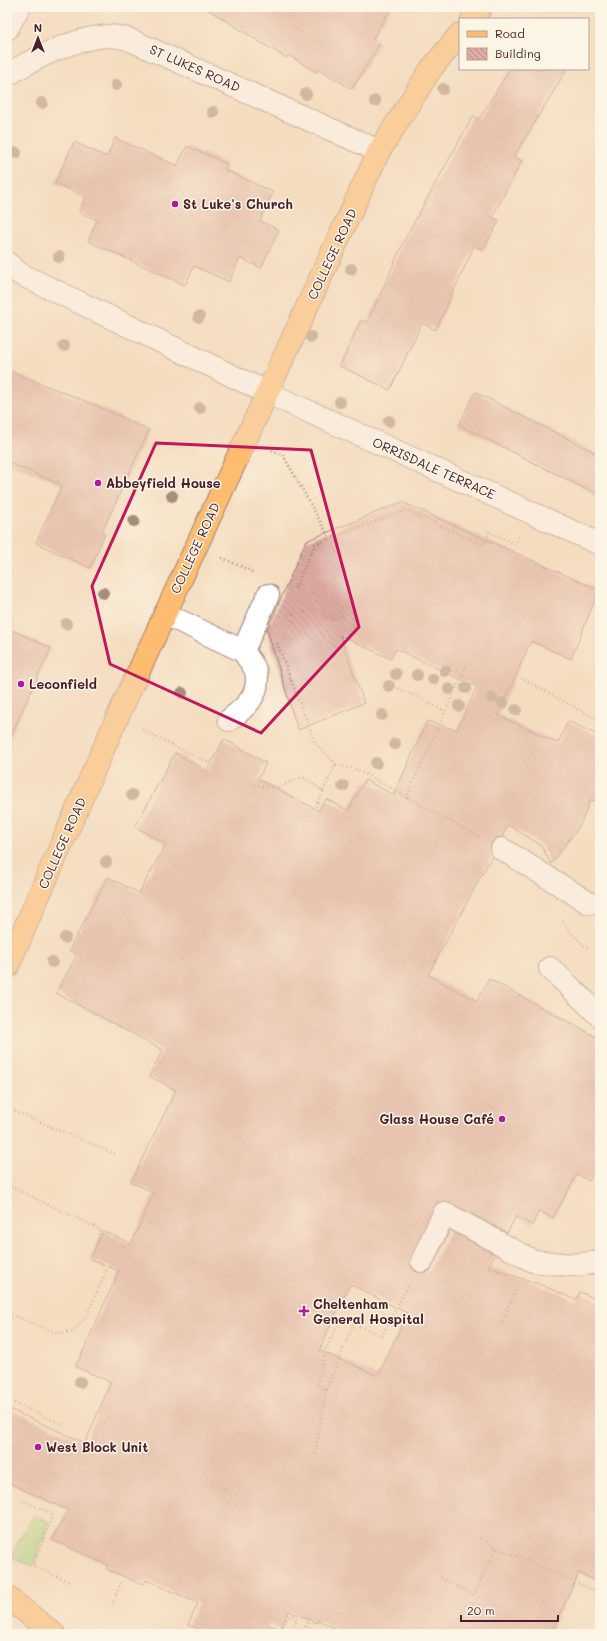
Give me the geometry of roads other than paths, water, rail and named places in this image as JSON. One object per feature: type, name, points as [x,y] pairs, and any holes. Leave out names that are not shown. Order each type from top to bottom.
[{"type":"main road","points":[[473,18],[482,7]]},
{"type":"main road","name":"COLLEGE ROAD","points":[[7,968],[117,718],[379,152],[431,69],[459,35]]},
{"type":"main road","points":[[7,1597],[54,1634]]},
{"type":"street","points":[[7,29],[19,7]]},
{"type":"street","name":"ST LUKES ROAD","points":[[7,75],[45,54],[73,44],[111,36],[128,38],[379,152]]},
{"type":"street","points":[[7,264],[20,274],[268,393]]},
{"type":"street","name":"ORRISDALE TERRACE","points":[[268,393],[600,544]]},
{"type":"street","points":[[243,651],[268,595]]},
{"type":"street","points":[[165,614],[243,651],[256,671],[257,684],[252,700],[229,720]]},
{"type":"street","points":[[502,849],[589,903]]},
{"type":"street","points":[[550,968],[600,1016]]},
{"type":"street","points":[[422,1261],[444,1213],[533,1261],[572,1265],[600,1262]]},
{"type":"place","name":"St Luke's Church","points":[[175,204]]},
{"type":"place","name":"Abbeyfield House","points":[[98,483]]},
{"type":"place","name":"Leconfield","points":[[21,684]]},
{"type":"place","name":"Glass House Café","points":[[502,1119]]},
{"type":"place","name":"Cheltenham General Hospital","points":[[304,1311]]},
{"type":"place","name":"West Block Unit","points":[[38,1447]]}]
